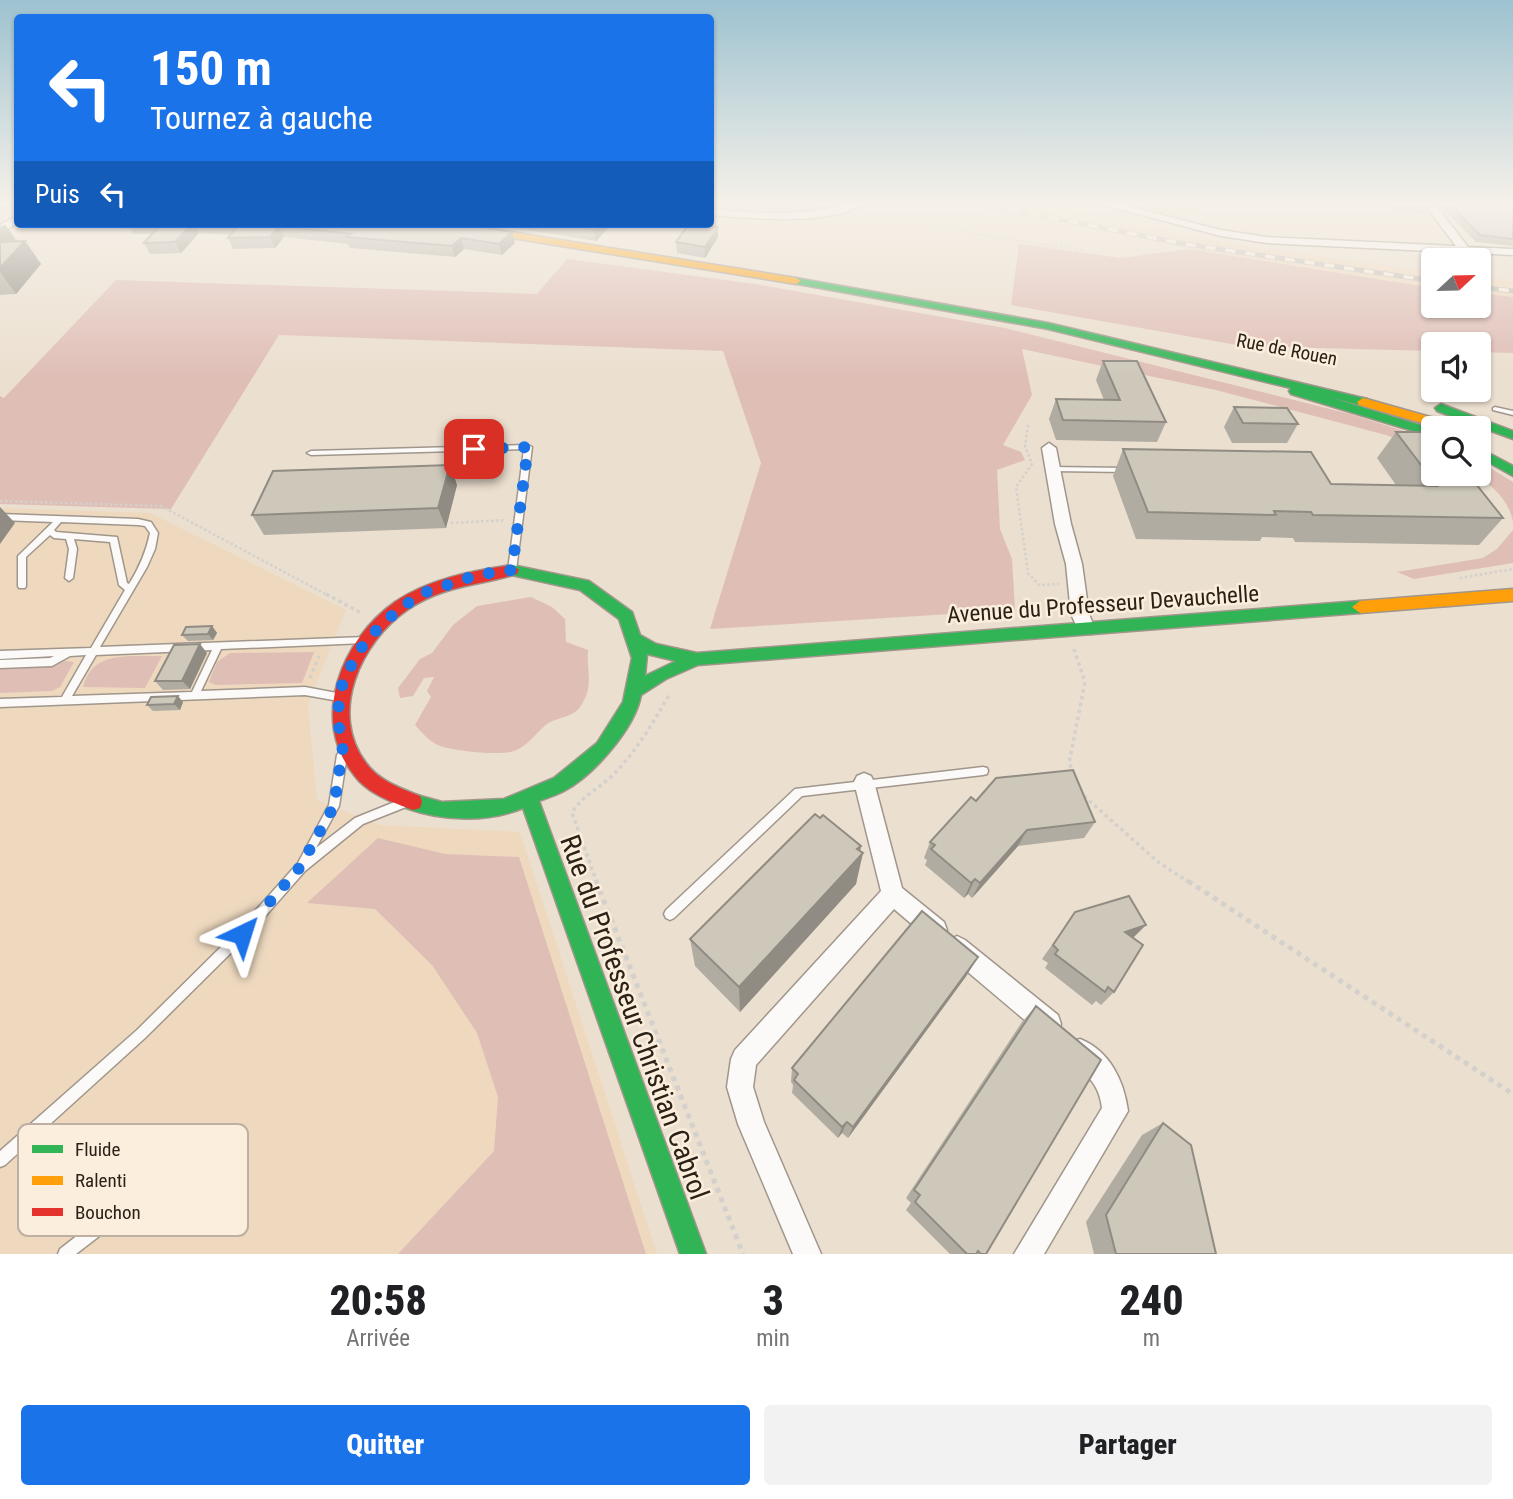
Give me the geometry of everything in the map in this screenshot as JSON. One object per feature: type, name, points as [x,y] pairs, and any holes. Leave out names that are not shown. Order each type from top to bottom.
[{"type":"street","name":"Rue de Rouen","points":[[670,261],[908,299],[1048,326],[1421,418]]},
{"type":"street","name":"Rue de Rouen","points":[[1048,326],[1091,331],[1380,389]]},
{"type":"street","points":[[1251,377],[1421,429]]},
{"type":"street","points":[[1420,401],[1513,435]]},
{"type":"street","points":[[1491,441],[1513,451]]},
{"type":"street","points":[[1049,448],[1086,629]]},
{"type":"street","points":[[1491,459],[1513,472]]},
{"type":"street","points":[[512,570],[546,572],[587,586],[614,603],[636,640],[640,664],[638,689],[625,721],[602,752],[569,779],[528,799],[476,810],[444,811],[405,802],[366,779],[343,746],[338,722],[339,697],[344,678],[366,640],[381,624],[423,593],[477,575],[512,570]]},
{"type":"street","points":[[1424,601],[1438,591],[1513,581]]},
{"type":"street","name":"Avenue du Professeur Devauchelle","points":[[697,659],[1513,595]]},
{"type":"street","points":[[636,640],[652,649],[697,659]]},
{"type":"street","points":[[638,689],[660,674],[697,659]]},
{"type":"street","points":[[864,782],[893,894],[1097,1066],[1112,1086],[1115,1111],[1028,1254]]},
{"type":"street","name":"Rue du Professeur Christian Cabrol","points":[[528,799],[692,1254]]},
{"type":"street","points":[[807,1254],[751,1124],[740,1087],[744,1059],[893,894]]},
{"type":"lane","points":[[1495,409],[1513,413]]},
{"type":"lane","points":[[311,453],[528,447],[512,570]]},
{"type":"lane","points":[[1054,469],[1131,470]]},
{"type":"lane","points":[[0,517],[148,524],[154,533],[151,549],[130,589],[64,701]]},
{"type":"lane","points":[[22,586],[22,556],[59,519]]},
{"type":"lane","points":[[50,530],[54,535],[114,539],[122,584],[130,589]]},
{"type":"lane","points":[[69,536],[73,549],[69,578]]},
{"type":"lane","points":[[0,655],[366,640]]},
{"type":"lane","points":[[195,695],[218,646]]},
{"type":"lane","points":[[0,664],[52,662],[68,652]]},
{"type":"lane","points":[[0,705],[14,702],[305,691],[339,697]]},
{"type":"lane","points":[[300,867],[334,806],[343,746]]},
{"type":"lane","points":[[670,914],[799,792],[864,782],[983,771]]},
{"type":"lane","points":[[40,1124],[141,1034],[242,934],[300,867],[359,821],[405,802]]},
{"type":"lane","points":[[0,1160],[18,1144]]},
{"type":"lane","points":[[65,1254],[88,1236]]},
{"type":"path","points":[[1028,425],[1026,446],[1032,464],[1016,487],[1028,573],[1039,585],[1075,583]]},
{"type":"path","points":[[0,500],[162,506],[381,624]]},
{"type":"path","points":[[451,523],[519,519]]},
{"type":"path","points":[[1068,630],[1084,682],[1069,762],[1083,796],[1158,862],[1513,1094]]},
{"type":"path","points":[[305,691],[324,642]]},
{"type":"path","points":[[673,692],[657,712],[646,736],[622,765],[577,804],[572,813],[575,828],[743,1254]]},
{"type":"shaded area","points":[[566,261],[578,261],[755,284],[1005,328],[1350,414],[1421,436],[1421,448],[1386,435],[1216,390],[1022,349],[1032,395],[1003,445],[1021,452],[1025,460],[997,470],[1000,529],[1012,559],[1015,610],[710,629],[761,463],[723,351],[279,335],[171,509],[0,504],[0,396],[4,398],[116,280],[537,294]]},
{"type":"shaded area","points":[[1017,261],[1261,261],[1421,286],[1421,318],[1491,318],[1491,294],[1513,297],[1513,353],[1491,352],[1491,332],[1421,332],[1421,351],[1243,346],[1011,305]]},
{"type":"shaded area","points":[[1261,261],[1351,261],[1421,270],[1421,286]]},
{"type":"shaded area","points":[[1491,278],[1513,281],[1513,297],[1491,294]]},
{"type":"shaded area","points":[[1491,468],[1513,482],[1513,522],[1508,507],[1491,486]]},
{"type":"shaded area","points":[[0,508],[150,513],[346,610],[308,705],[317,800],[380,825],[520,832],[657,1254],[0,1254]]},
{"type":"shaded area","points":[[1513,530],[1513,563],[1414,579],[1397,572],[1483,558],[1497,549]]},
{"type":"shaded area","points":[[531,597],[552,607],[565,619],[566,642],[588,650],[589,686],[580,707],[573,713],[547,724],[529,742],[514,751],[466,751],[447,748],[433,742],[415,725],[431,697],[427,691],[434,677],[424,678],[413,696],[400,698],[398,688],[420,659],[432,653],[453,625],[477,606]]},
{"type":"shaded area","points":[[314,652],[302,683],[216,685],[209,682],[217,662],[230,653]]},
{"type":"shaded area","points":[[126,656],[162,656],[145,688],[83,687],[95,666],[104,661]]},
{"type":"shaded area","points":[[65,661],[74,662],[60,687],[52,691],[0,693],[0,669],[51,667]]},
{"type":"shaded area","points":[[378,838],[445,854],[519,857],[646,1254],[398,1254],[494,1151],[498,1097],[477,1033],[432,965],[375,909],[307,903]]},
{"type":"building","points":[[1103,361],[1137,361],[1166,422],[1063,420],[1056,399],[1120,400]]},
{"type":"building","points":[[1234,407],[1287,408],[1298,424],[1243,423]]},
{"type":"building","points":[[1396,432],[1421,432],[1421,465]]},
{"type":"building","points":[[1123,449],[1311,452],[1331,484],[1478,486],[1503,518],[1313,515],[1311,512],[1274,511],[1276,515],[1148,512]]},
{"type":"building","points":[[450,465],[438,508],[252,515],[273,471]]},
{"type":"building","points":[[212,626],[208,634],[182,635],[186,627]]},
{"type":"building","points":[[200,644],[182,681],[155,681],[174,645]]},
{"type":"building","points":[[178,696],[174,704],[147,705],[151,697]]},
{"type":"building","points":[[1073,770],[1095,822],[1027,830],[980,883],[975,879],[971,883],[931,849],[935,845],[930,842],[971,797],[976,801],[996,778]]},
{"type":"building","points":[[815,814],[820,818],[823,815],[861,846],[857,849],[863,853],[739,987],[690,939]]},
{"type":"building","points":[[1129,896],[1146,925],[1125,932],[1143,945],[1114,992],[1108,987],[1105,992],[1055,954],[1058,950],[1053,945],[1075,912]]},
{"type":"building","points":[[922,911],[978,957],[853,1127],[847,1122],[842,1127],[794,1080],[798,1074],[792,1068]]},
{"type":"building","points":[[1036,1006],[1101,1060],[986,1254],[978,1251],[976,1254],[967,1254],[915,1202],[920,1195],[914,1190]]},
{"type":"building","points":[[1163,1123],[1191,1145],[1216,1254],[1116,1254],[1106,1215]]},
{"type":"railway","points":[[1296,261],[1421,279]]},
{"type":"railway","points":[[1491,288],[1513,291]]},
{"type":"traffic: fast","points":[[796,281],[1048,326],[1363,402]]},
{"type":"traffic: fast","points":[[1295,391],[1421,429]]},
{"type":"traffic: fast","points":[[1441,408],[1513,435]]},
{"type":"traffic: fast","points":[[1491,459],[1513,472]]},
{"type":"traffic: fast","points":[[413,802],[442,810],[505,807],[560,784],[603,748],[631,704],[640,658],[626,616],[584,585],[512,570]]},
{"type":"traffic: fast","points":[[636,640],[652,649],[697,659],[1360,607]]},
{"type":"traffic: fast","points":[[638,689],[660,674],[697,659]]},
{"type":"traffic: fast","points":[[529,799],[693,1254]]},
{"type":"traffic: slow","points":[[670,261],[796,281]]},
{"type":"traffic: slow","points":[[1363,402],[1421,418]]},
{"type":"traffic: slow","points":[[1360,607],[1513,595]]},
{"type":"traffic: jam","points":[[413,802],[382,789],[360,770],[347,747],[341,721],[343,693],[351,665],[367,639],[388,616],[416,597],[463,579],[512,570]]},
{"type":"route","points":[[242,934],[300,867],[334,806],[343,746],[338,722],[339,697],[344,678],[366,640],[381,624],[423,593],[477,575],[512,570],[528,447],[474,449]]}]
